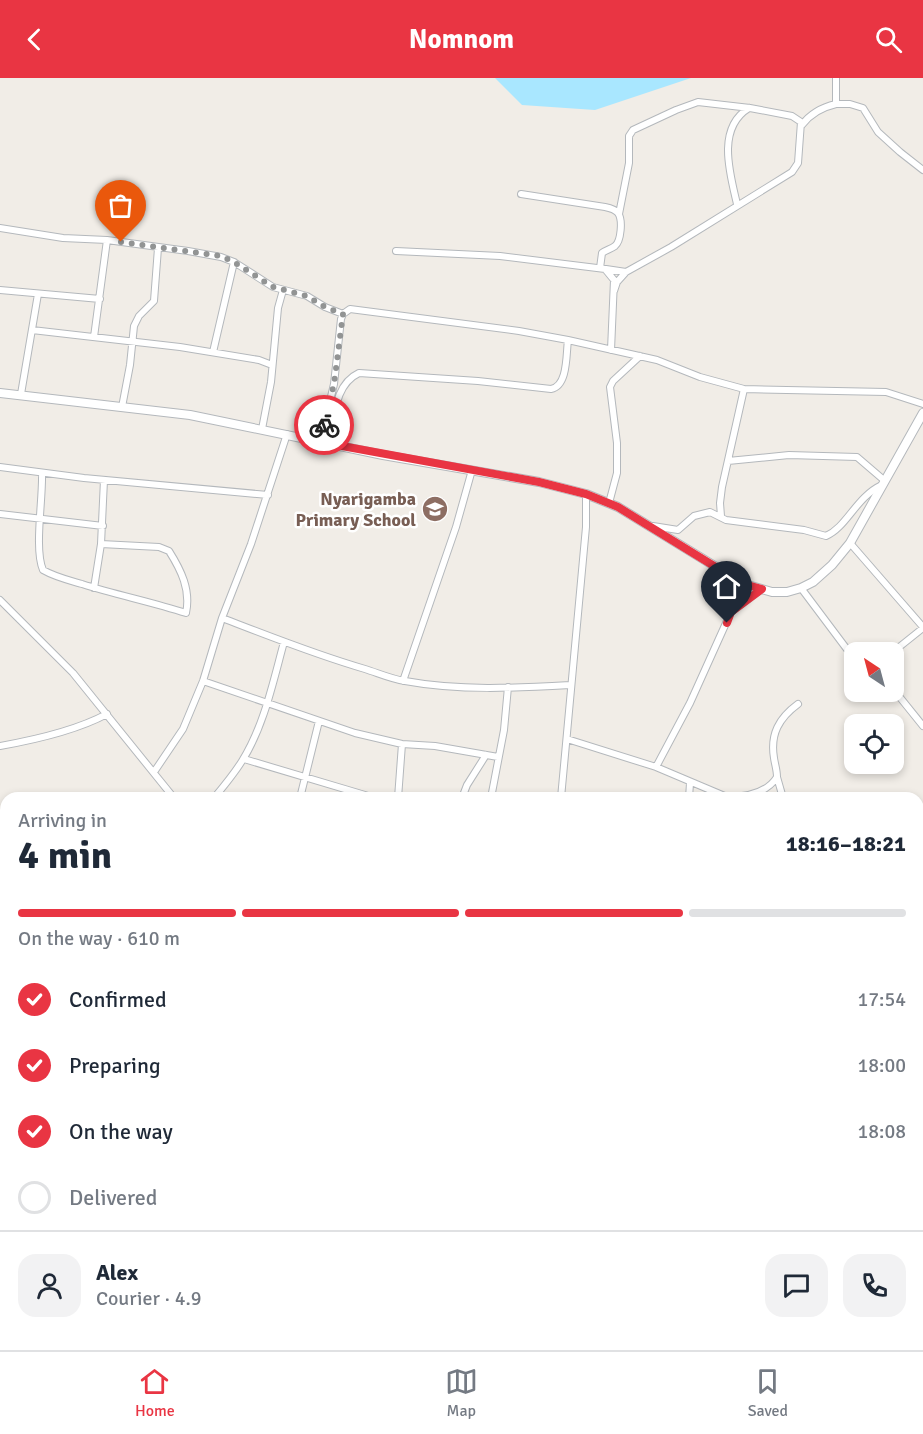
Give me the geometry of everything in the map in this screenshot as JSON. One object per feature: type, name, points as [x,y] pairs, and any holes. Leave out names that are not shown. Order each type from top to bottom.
[{"type":"street","points":[[836,78],[843,104]]},
{"type":"street","points":[[611,350],[614,280],[602,269],[602,253],[618,243],[619,214],[628,171],[629,136],[633,130],[698,102],[792,116],[802,125]]},
{"type":"street","points":[[614,291],[617,282],[626,272],[787,175],[796,167],[802,125],[816,112],[843,104],[863,108],[878,132],[923,170]]},
{"type":"street","points":[[737,204],[730,177],[728,146],[737,118],[750,108]]},
{"type":"street","points":[[521,194],[605,207],[619,214]]},
{"type":"street","points":[[0,228],[63,238],[107,240],[208,254],[234,262],[265,282],[283,290],[307,296],[343,314]]},
{"type":"street","points":[[94,337],[107,240]]},
{"type":"street","points":[[123,407],[130,365],[131,340],[136,320],[154,301],[158,248]]},
{"type":"street","points":[[396,251],[500,256],[626,272]]},
{"type":"street","points":[[213,352],[234,262]]},
{"type":"street","points":[[0,290],[99,299]]},
{"type":"street","points":[[262,429],[278,308],[283,290]]},
{"type":"street","points":[[21,394],[38,294]]},
{"type":"street","points":[[325,443],[343,314],[350,309],[519,331],[568,340],[640,356],[700,377],[744,389],[886,392],[923,404]]},
{"type":"street","points":[[32,330],[131,340],[213,352],[272,364]]},
{"type":"street","points":[[325,443],[336,402],[348,380],[359,373],[478,381],[550,389],[556,388],[562,381],[568,340]]},
{"type":"street","points":[[609,503],[617,473],[617,443],[610,387],[613,381],[640,356]]},
{"type":"street","points":[[721,516],[720,497],[744,389]]},
{"type":"street","points":[[0,393],[190,415],[325,443],[539,482],[586,494],[609,503],[649,525],[744,584],[772,592],[787,592],[801,588],[813,582],[832,566],[850,543],[923,413]]},
{"type":"street","points":[[154,772],[183,729],[203,681],[222,618],[268,495],[287,434]]},
{"type":"street","points":[[728,461],[789,455],[857,457],[883,483]]},
{"type":"street","points":[[0,467],[104,480],[268,495]]},
{"type":"street","points":[[403,681],[456,527],[472,470]]},
{"type":"street","points":[[42,473],[41,568],[59,578],[186,613],[188,604],[186,584],[173,558],[164,548],[101,544]]},
{"type":"street","points":[[94,588],[103,526],[104,480]]},
{"type":"street","points":[[649,525],[678,530],[694,516],[710,512],[726,520],[809,531],[826,536],[867,494],[883,483]]},
{"type":"street","points":[[562,792],[586,527],[586,494]]},
{"type":"street","points":[[0,514],[103,526]]},
{"type":"street","points":[[850,543],[923,628],[904,643]]},
{"type":"street","points":[[801,588],[844,645]]},
{"type":"street","points":[[656,767],[690,703],[731,612],[762,589]]},
{"type":"street","points":[[0,600],[73,673],[169,792]]},
{"type":"street","points":[[222,618],[347,664],[403,681],[436,685],[508,687],[570,685]]},
{"type":"street","points":[[219,792],[244,759],[267,702],[284,642]]},
{"type":"street","points":[[203,681],[356,733],[402,744],[435,746],[498,757]]},
{"type":"street","points":[[492,792],[504,730],[508,687]]},
{"type":"street","points":[[904,702],[923,726]]},
{"type":"street","points":[[781,792],[772,744],[782,717],[798,704]]},
{"type":"street","points":[[0,746],[56,732],[106,714]]},
{"type":"street","points":[[301,792],[319,721]]},
{"type":"street","points":[[567,739],[656,767],[716,792]]},
{"type":"street","points":[[398,792],[402,744]]},
{"type":"street","points":[[464,792],[486,755]]},
{"type":"street","points":[[244,759],[355,792]]},
{"type":"street","points":[[755,792],[764,790],[777,777]]},
{"type":"street","points":[[689,792],[690,783]]},
{"type":"water","points":[[495,78],[691,78],[595,110],[522,105]]},
{"type":"way so far","points":[[121,242],[221,256],[273,287],[307,296],[343,314],[334,384],[324,425]]},
{"type":"place","name":"Nyarigamba Primary School","points":[[435,509]]},
{"type":"route","points":[[324,425],[320,442],[539,482],[586,494],[618,507],[744,584],[762,589],[736,607],[731,612],[727,623]]}]
